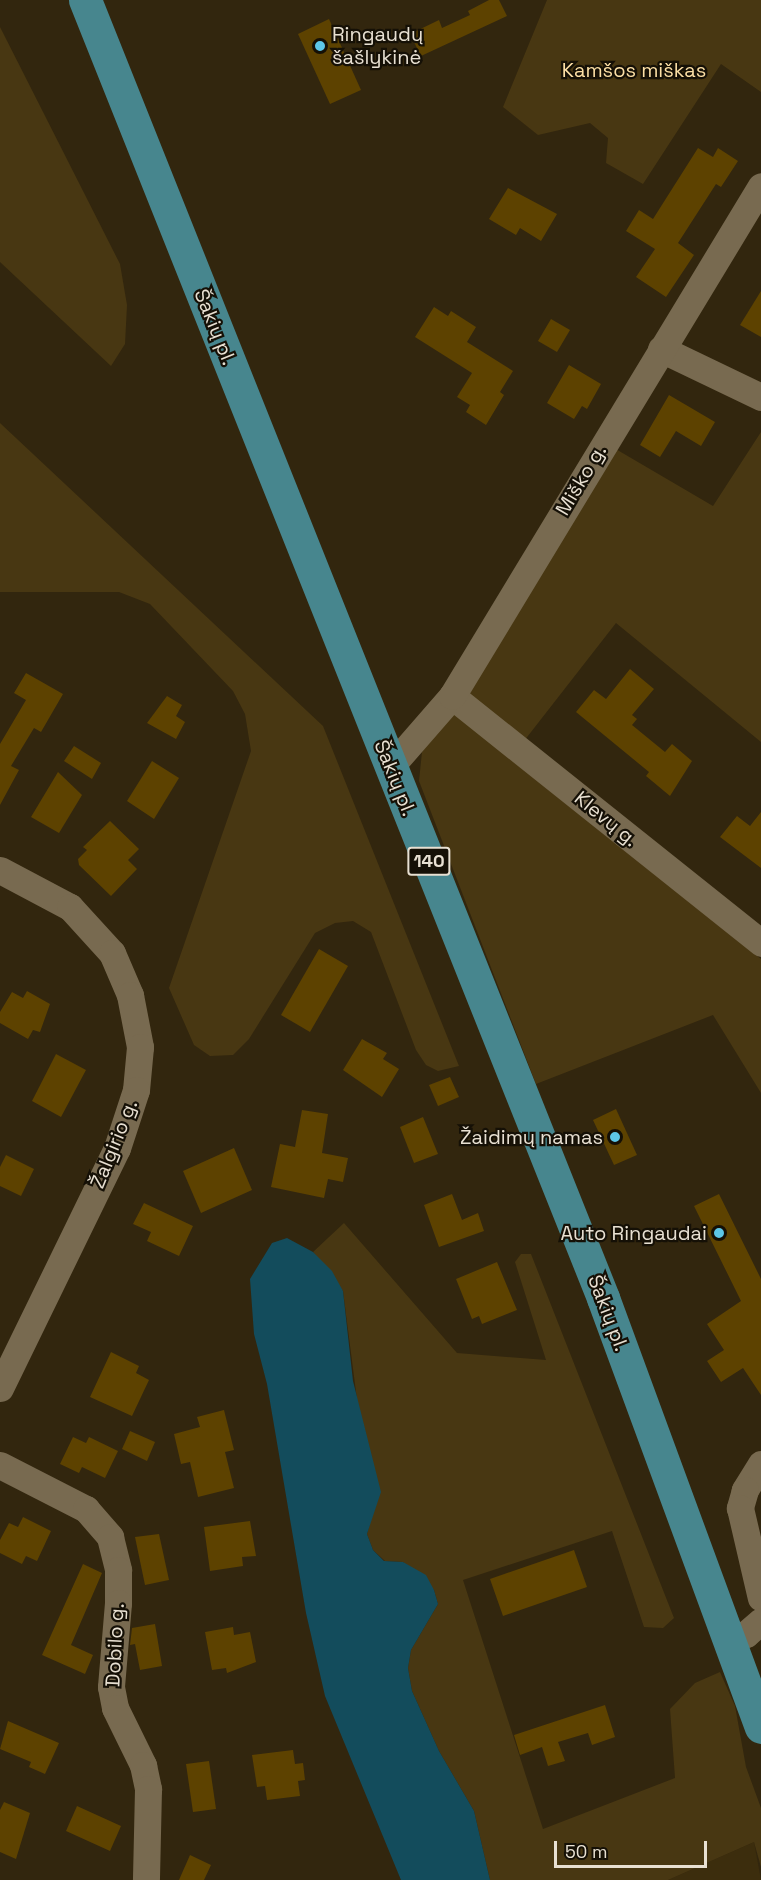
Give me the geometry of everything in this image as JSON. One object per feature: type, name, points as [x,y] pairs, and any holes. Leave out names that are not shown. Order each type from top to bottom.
[{"type":"main road","name":"Šakių pl.","points":[[85,0],[603,1298],[761,1727]]},
{"type":"street","name":"Miško g.","points":[[391,766],[452,696],[761,186]]},
{"type":"street","points":[[661,349],[761,396]]},
{"type":"street","name":"Klevų g.","points":[[452,696],[761,943]]},
{"type":"street","name":"Žalgirio g.","points":[[0,870],[70,907],[112,953],[130,995],[140,1047],[136,1090],[117,1148],[0,1388]]},
{"type":"street","points":[[761,1464],[745,1490],[740,1508],[761,1598]]},
{"type":"street","name":"Dobilo g.","points":[[0,1465],[86,1509],[110,1537],[118,1570],[118,1603],[111,1687],[115,1708],[143,1765],[148,1789],[151,1810],[146,1880]]},
{"type":"street","points":[[730,1640],[746,1634],[761,1621]]},
{"type":"shaded area","points":[[754,1842],[761,1880],[668,1880]]},
{"type":"green space","name":"Kamšos miškas","points":[[547,0],[761,0],[761,92],[721,64],[643,184],[606,163],[608,138],[590,123],[538,135],[503,107]]},
{"type":"green space","points":[[0,27],[120,264],[127,305],[125,344],[111,366],[0,262]]},
{"type":"green space","points":[[0,423],[323,726],[459,1066],[438,1071],[426,1065],[416,1050],[371,932],[353,921],[335,923],[315,933],[249,1039],[233,1055],[210,1056],[194,1045],[169,988],[251,751],[245,714],[233,691],[150,604],[119,592],[0,592]]},
{"type":"green space","points":[[761,432],[761,742],[616,623],[510,759],[761,959],[761,1093],[713,1015],[536,1084],[419,781],[422,752],[494,645],[614,448],[713,506]]},
{"type":"green space","points":[[344,1223],[457,1353],[546,1360],[515,1262],[521,1254],[531,1254],[674,1618],[663,1628],[644,1627],[612,1531],[463,1580],[543,1829],[675,1778],[670,1709],[695,1683],[720,1672],[735,1706],[746,1767],[761,1808],[761,1867],[754,1842],[668,1880],[490,1880],[474,1811],[439,1751],[412,1691],[408,1668],[411,1650],[438,1604],[434,1590],[403,1562],[385,1561],[373,1550],[367,1534],[372,1516],[343,1291],[313,1252]]},
{"type":"water","points":[[287,1238],[313,1252],[332,1271],[343,1291],[353,1381],[381,1492],[367,1534],[373,1550],[384,1561],[403,1562],[426,1575],[434,1590],[438,1604],[411,1650],[408,1668],[412,1691],[439,1751],[474,1811],[490,1880],[401,1880],[325,1696],[306,1613],[267,1384],[254,1334],[250,1279],[272,1243]]},
{"type":"building","points":[[489,0],[499,0],[507,16],[421,56],[410,34],[439,20],[442,28],[470,15],[468,11]]},
{"type":"building","points":[[329,19],[361,90],[330,104],[298,34]]},
{"type":"building","points":[[698,148],[713,157],[718,148],[738,161],[721,187],[716,184],[678,243],[694,255],[666,297],[636,277],[655,249],[626,231],[639,210],[653,219]]},
{"type":"building","points":[[508,188],[557,214],[541,241],[520,228],[516,235],[489,219]]},
{"type":"building","points":[[761,291],[761,337],[740,325]]},
{"type":"building","points":[[434,307],[448,316],[451,311],[476,327],[467,342],[513,371],[500,392],[504,395],[486,425],[466,412],[470,405],[457,397],[472,373],[415,337]]},
{"type":"building","points":[[551,319],[570,330],[557,352],[538,341]]},
{"type":"building","points":[[569,365],[601,384],[587,409],[582,406],[574,419],[547,403]]},
{"type":"building","points":[[669,395],[715,422],[701,446],[676,431],[660,457],[640,445]]},
{"type":"building","points":[[630,669],[654,689],[632,715],[637,719],[632,725],[665,752],[672,744],[692,761],[670,796],[646,776],[649,772],[576,712],[594,690],[606,699]]},
{"type":"building","points":[[26,673],[63,694],[41,732],[34,728],[11,766],[19,770],[0,805],[0,744],[26,700],[14,693]]},
{"type":"building","points":[[167,696],[182,705],[176,716],[185,722],[176,739],[147,723]]},
{"type":"building","points":[[74,746],[101,763],[92,779],[64,761]]},
{"type":"building","points":[[152,761],[179,778],[154,819],[127,801]]},
{"type":"building","points":[[58,772],[82,795],[59,833],[31,817]]},
{"type":"building","points":[[761,812],[761,868],[720,837],[737,816],[750,826]]},
{"type":"building","points":[[110,821],[139,849],[128,860],[137,869],[111,896],[79,865],[78,859],[87,850],[83,847]]},
{"type":"building","points":[[319,949],[348,966],[310,1032],[281,1015]]},
{"type":"building","points":[[27,991],[50,1004],[40,1032],[33,1030],[28,1039],[0,1023],[0,1012],[12,992],[23,998]]},
{"type":"building","points":[[362,1039],[387,1053],[383,1059],[399,1069],[382,1097],[343,1070]]},
{"type":"building","points":[[56,1054],[86,1070],[61,1117],[32,1101]]},
{"type":"building","points":[[450,1077],[459,1097],[438,1106],[429,1085]]},
{"type":"building","name":"Žaidimų namas","points":[[616,1109],[637,1155],[614,1165],[593,1120]]},
{"type":"building","points":[[302,1110],[328,1114],[322,1153],[348,1158],[343,1182],[328,1179],[324,1198],[271,1187],[280,1144],[295,1147]]},
{"type":"building","points":[[423,1117],[438,1154],[414,1163],[400,1127]]},
{"type":"building","points":[[234,1148],[252,1190],[201,1213],[183,1171]]},
{"type":"building","points":[[6,1155],[34,1169],[21,1196],[0,1186],[0,1167]]},
{"type":"building","points":[[452,1194],[462,1220],[478,1213],[484,1231],[439,1247],[424,1205]]},
{"type":"building","points":[[719,1194],[761,1279],[761,1395],[743,1368],[721,1382],[707,1361],[724,1350],[707,1324],[741,1301],[694,1206]]},
{"type":"building","points":[[144,1203],[193,1226],[179,1256],[147,1241],[151,1232],[133,1224]]},
{"type":"building","points":[[497,1262],[517,1310],[482,1324],[479,1316],[472,1319],[456,1279]]},
{"type":"building","points":[[111,1352],[139,1366],[136,1373],[149,1380],[132,1416],[90,1397]]},
{"type":"building","points":[[224,1410],[234,1450],[225,1452],[234,1488],[198,1497],[190,1462],[181,1464],[174,1434],[200,1427],[197,1417]]},
{"type":"building","points":[[130,1431],[155,1442],[147,1461],[122,1449]]},
{"type":"building","points":[[73,1437],[86,1443],[89,1437],[118,1451],[105,1478],[82,1467],[79,1473],[60,1464]]},
{"type":"building","points":[[23,1517],[51,1531],[37,1561],[26,1556],[22,1564],[0,1553],[0,1540],[9,1523],[18,1527]]},
{"type":"building","points":[[250,1521],[256,1556],[242,1557],[243,1566],[210,1571],[204,1527]]},
{"type":"building","points":[[159,1534],[169,1580],[145,1585],[135,1537]]},
{"type":"building","points":[[574,1550],[587,1587],[503,1616],[490,1579]]},
{"type":"building","points":[[83,1564],[102,1573],[71,1645],[93,1655],[85,1674],[42,1655]]},
{"type":"building","points":[[155,1624],[162,1666],[140,1670],[135,1644],[130,1645],[132,1628]]},
{"type":"building","points":[[233,1627],[234,1635],[250,1632],[256,1662],[227,1673],[226,1668],[212,1670],[205,1632]]},
{"type":"building","points":[[605,1705],[615,1737],[592,1745],[588,1733],[558,1742],[565,1761],[548,1766],[542,1747],[520,1755],[514,1735]]},
{"type":"building","points":[[8,1721],[59,1743],[45,1774],[29,1767],[31,1762],[0,1749]]},
{"type":"building","points":[[293,1750],[295,1764],[303,1763],[305,1780],[298,1781],[300,1796],[267,1800],[265,1786],[257,1787],[252,1755]]},
{"type":"building","points":[[209,1761],[216,1809],[193,1812],[186,1764]]},
{"type":"building","points":[[4,1802],[30,1813],[16,1859],[0,1852],[0,1810]]},
{"type":"building","points":[[77,1806],[121,1826],[110,1851],[66,1831]]},
{"type":"building","points":[[190,1855],[211,1865],[204,1880],[179,1880]]},
{"type":"place","name":"Ringaudų šašlykinė","points":[[320,46]]},
{"type":"place","name":"Žaidimų namas","points":[[615,1137]]},
{"type":"place","name":"Auto Ringaudai","points":[[719,1233]]}]
